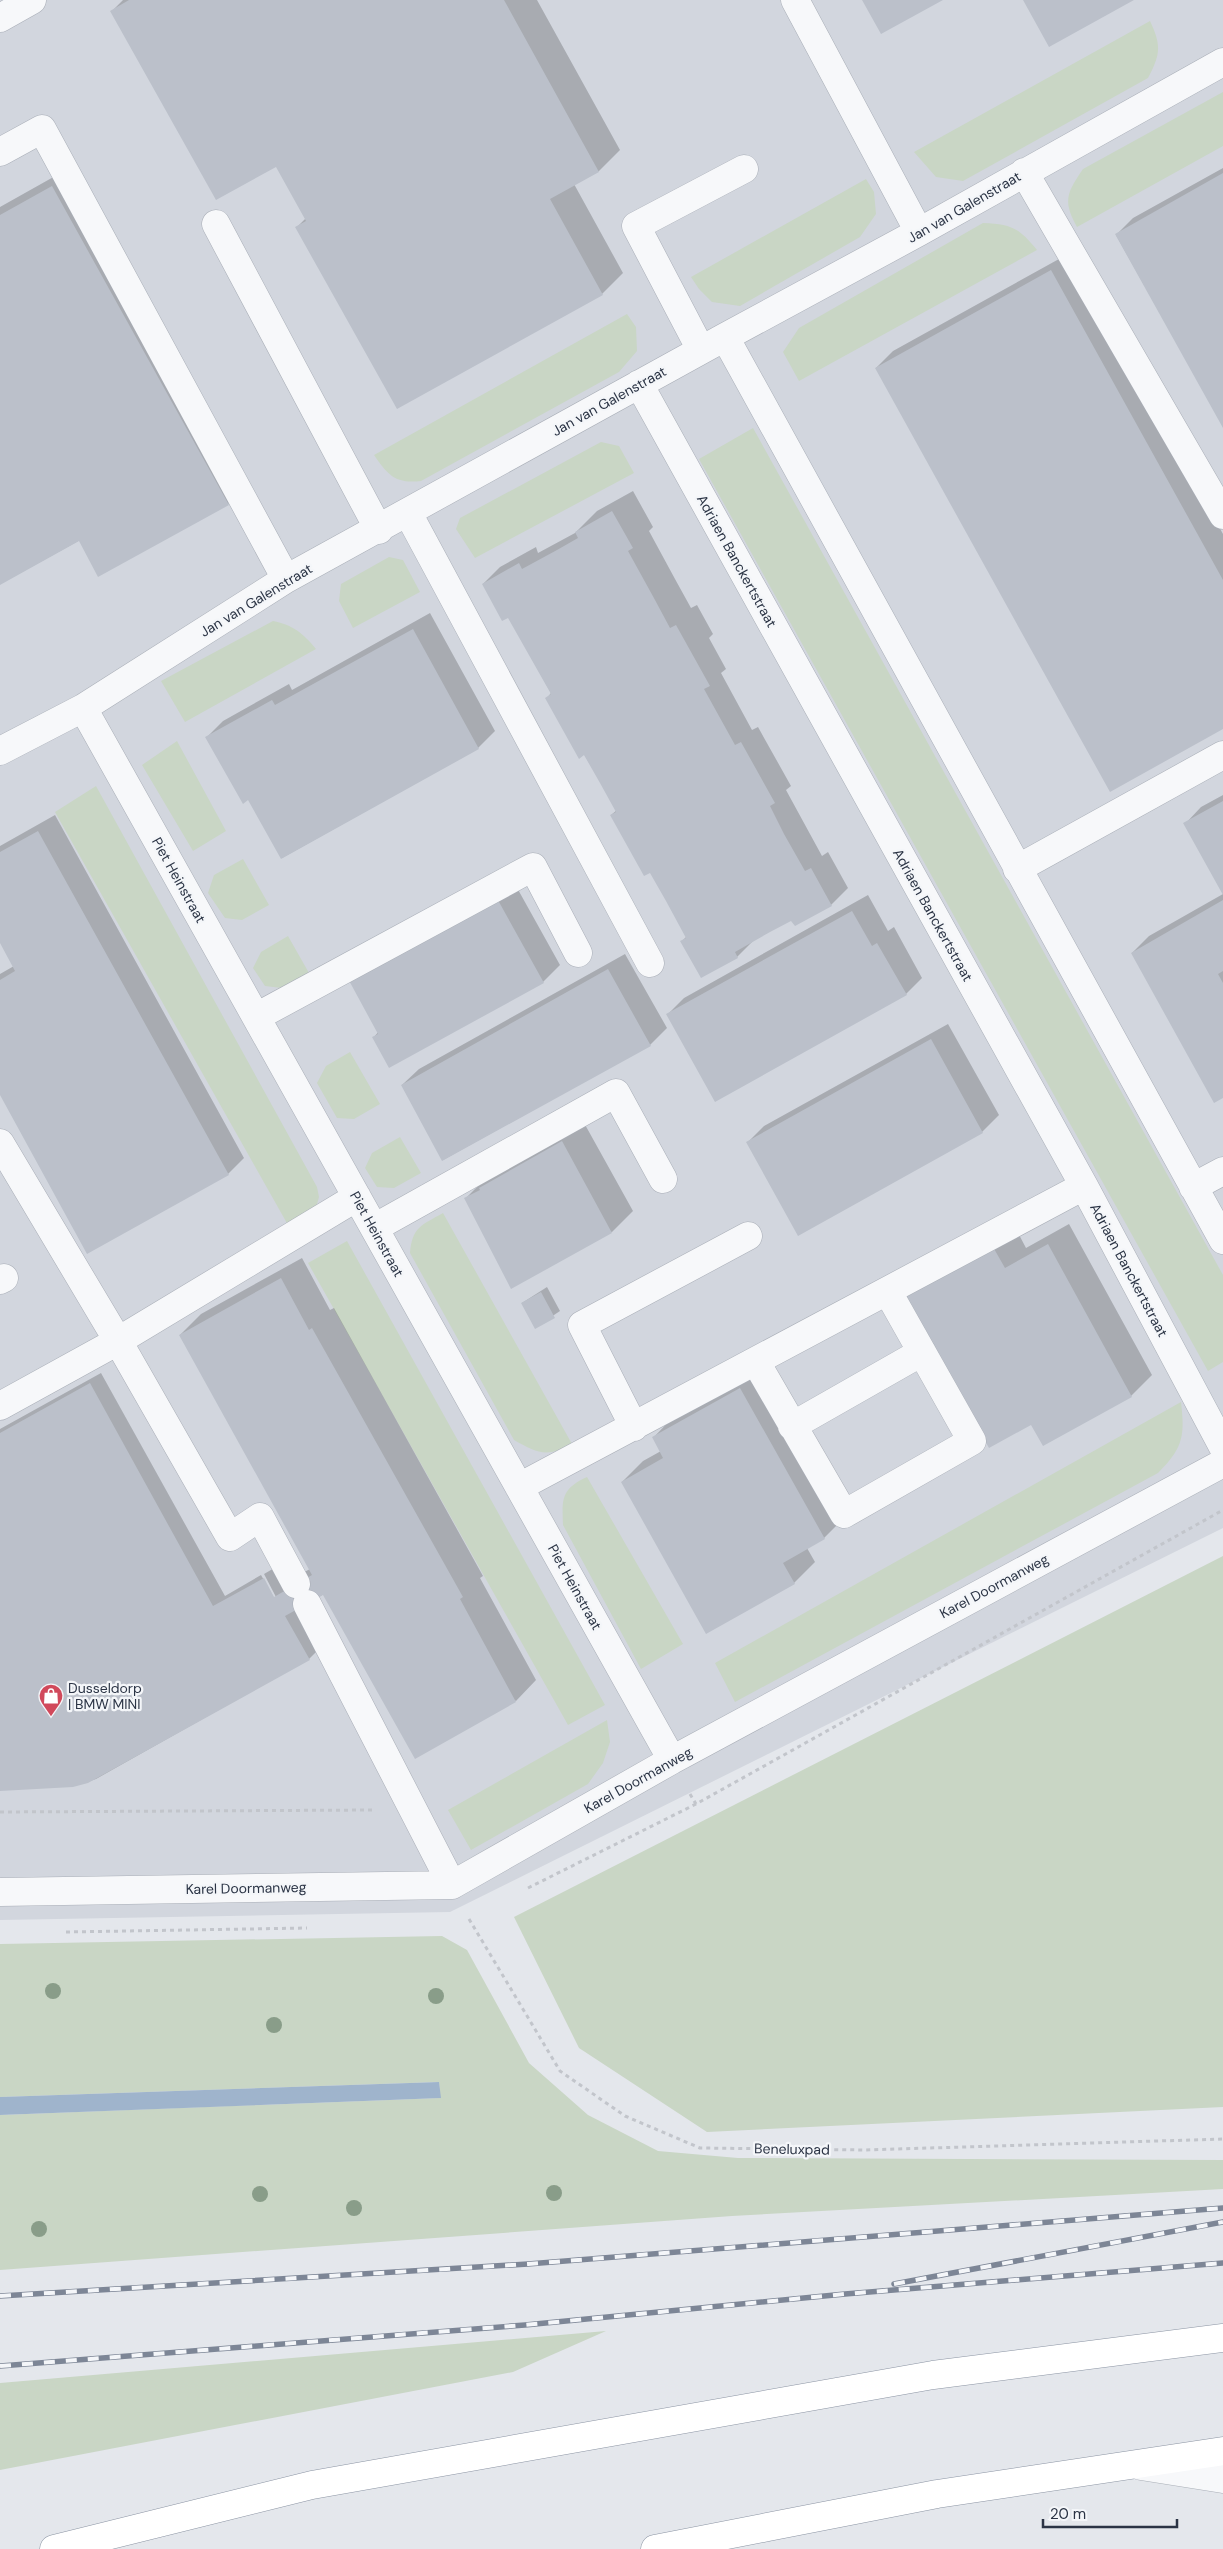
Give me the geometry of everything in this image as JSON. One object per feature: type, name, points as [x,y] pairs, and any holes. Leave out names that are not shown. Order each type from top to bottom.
[{"type":"highway","points":[[54,2549],[341,2480],[933,2375],[1223,2338]]},
{"type":"highway","points":[[655,2549],[937,2494],[1223,2451]]},
{"type":"street","points":[[0,18],[32,0]]},
{"type":"street","points":[[795,0],[919,232]]},
{"type":"street","name":"Jan van Galenstraat","points":[[0,751],[83,708],[286,579],[379,530],[725,336],[919,232],[1223,62]]},
{"type":"street","points":[[0,152],[42,129],[286,579]]},
{"type":"street","points":[[701,350],[636,226],[744,169]]},
{"type":"street","points":[[1024,172],[1223,515]]},
{"type":"street","points":[[216,224],[379,530]]},
{"type":"street","points":[[725,336],[1223,1240]]},
{"type":"street","name":"Adriaen Banckertstraat","points":[[639,384],[1084,1186],[1223,1448]]},
{"type":"street","points":[[408,513],[650,963]]},
{"type":"street","name":"Piet Heinstraat","points":[[83,708],[672,1760]]},
{"type":"street","points":[[1017,869],[1223,754]]},
{"type":"street","points":[[256,1017],[532,866],[578,953]]},
{"type":"street","points":[[374,1228],[616,1093],[663,1179]]},
{"type":"street","points":[[0,1143],[118,1341],[230,1536],[260,1517],[302,1594],[452,1885]]},
{"type":"street","points":[[1194,1187],[1223,1171]]},
{"type":"street","points":[[519,1487],[1084,1186]]},
{"type":"street","points":[[0,1406],[118,1341],[357,1197]]},
{"type":"street","points":[[634,1427],[582,1325],[748,1236]]},
{"type":"street","points":[[756,1362],[844,1514],[972,1441],[888,1292]]},
{"type":"street","points":[[792,1426],[922,1352]]},
{"type":"street","name":"Karel Doormanweg","points":[[0,1892],[452,1885],[672,1760],[1223,1463]]},
{"type":"street","points":[[1132,2464],[1223,2479]]},
{"type":"path","points":[[520,1892],[696,1804],[1223,1510]]},
{"type":"path","points":[[0,1812],[414,1810]]},
{"type":"path","name":"Beneluxpad","points":[[477,1914],[468,1918],[560,2071],[626,2116],[700,2148],[865,2150],[1223,2139]]},
{"type":"shaded area","points":[[0,0],[1223,0],[1223,1528],[450,1912],[0,1920]]},
{"type":"green space","points":[[1150,21],[1158,44],[1158,50],[1155,63],[1148,78],[963,181],[936,177],[914,152]]},
{"type":"green space","points":[[1223,92],[1223,146],[1077,227],[1068,204],[1068,198],[1073,185],[1083,169]]},
{"type":"green space","points":[[866,179],[874,192],[876,214],[860,237],[740,306],[712,302],[699,289],[691,277]]},
{"type":"green space","points":[[983,223],[1008,226],[1014,229],[1025,237],[1037,250],[799,381],[783,352],[799,328]]},
{"type":"green space","points":[[627,314],[636,327],[637,351],[619,372],[421,481],[405,481],[393,477],[374,455]]},
{"type":"green space","points":[[753,428],[1223,1275],[1223,1362],[1208,1371],[699,459]]},
{"type":"green space","points":[[601,442],[619,446],[634,473],[475,558],[456,529],[460,518]]},
{"type":"green space","points":[[389,557],[403,560],[420,592],[353,628],[339,601],[341,584]]},
{"type":"green space","points":[[273,621],[297,630],[316,649],[185,722],[161,681]]},
{"type":"green space","points":[[177,741],[226,831],[193,851],[142,765]]},
{"type":"green space","points":[[96,786],[317,1187],[319,1197],[315,1211],[288,1225],[55,812]]},
{"type":"green space","points":[[243,859],[269,905],[242,920],[225,918],[208,893],[214,875]]},
{"type":"green space","points":[[288,936],[309,973],[282,988],[265,986],[253,968],[261,952]]},
{"type":"green space","points":[[350,1052],[380,1104],[354,1119],[337,1118],[317,1083],[326,1066]]},
{"type":"green space","points":[[400,1137],[421,1173],[394,1188],[377,1187],[365,1168],[372,1153]]},
{"type":"green space","points":[[443,1213],[572,1444],[556,1451],[542,1452],[514,1440],[410,1253],[413,1237],[419,1228]]},
{"type":"green space","points":[[347,1241],[605,1705],[568,1725],[308,1263]]},
{"type":"green space","points":[[1181,1402],[1183,1424],[1180,1441],[1173,1456],[1158,1473],[735,1702],[715,1663]]},
{"type":"green space","points":[[587,1477],[683,1644],[641,1669],[563,1525],[563,1502],[565,1496],[572,1486]]},
{"type":"green space","points":[[1223,1556],[1223,2107],[707,2132],[579,2048],[514,1917]]},
{"type":"green space","points":[[607,1720],[610,1742],[603,1763],[588,1784],[471,1850],[448,1810]]},
{"type":"green space","points":[[442,1936],[467,1950],[529,2063],[588,2115],[658,2151],[738,2158],[1223,2160],[1223,2189],[732,2216],[0,2270],[0,2115],[440,2098],[439,2082],[0,2097],[0,1944]]},
{"type":"green space","points":[[606,2331],[513,2372],[0,2470],[0,2383]]},
{"type":"water","points":[[439,2082],[441,2098],[0,2115],[0,2097]]},
{"type":"building","points":[[129,0],[504,0],[599,172],[550,199],[603,295],[397,409],[295,227],[306,221],[276,167],[216,200],[110,11]]},
{"type":"building","points":[[862,0],[943,0],[881,34]]},
{"type":"building","points":[[1023,0],[1134,0],[1049,47]]},
{"type":"building","points":[[1223,173],[1223,428],[1115,234]]},
{"type":"building","points":[[52,186],[229,505],[98,577],[79,541],[0,585],[0,215]]},
{"type":"building","points":[[1051,270],[1223,580],[1223,729],[1110,792],[875,368]]},
{"type":"building","points":[[612,511],[633,548],[628,551],[670,628],[676,625],[710,686],[704,689],[735,745],[741,742],[775,803],[770,806],[784,834],[805,871],[811,868],[832,906],[795,926],[791,921],[770,932],[735,952],[738,958],[701,978],[680,941],[686,938],[666,901],[650,873],[644,876],[610,815],[616,812],[600,783],[584,755],[579,759],[545,698],[551,694],[508,618],[502,621],[482,584],[519,563],[522,569],[557,550],[578,538],[575,532]]},
{"type":"building","points":[[413,629],[479,749],[281,859],[248,800],[243,804],[205,737],[272,700],[275,705]]},
{"type":"building","points":[[1223,801],[1223,895],[1183,823]]},
{"type":"building","points":[[38,831],[229,1175],[87,1254],[0,1095],[0,980],[15,971],[0,943],[0,852]]},
{"type":"building","points":[[494,893],[544,983],[389,1068],[372,1037],[378,1034],[346,975]]},
{"type":"building","points":[[1223,900],[1223,971],[1218,974],[1223,983],[1223,1098],[1214,1103],[1131,953]]},
{"type":"building","points":[[852,911],[872,946],[877,943],[907,995],[715,1102],[666,1014]]},
{"type":"building","points":[[608,969],[651,1046],[442,1161],[401,1085]]},
{"type":"building","points":[[931,1039],[983,1133],[798,1236],[746,1142]]},
{"type":"building","points":[[562,1141],[612,1233],[511,1289],[464,1198]]},
{"type":"building","points":[[1048,1244],[1132,1397],[1043,1446],[1031,1425],[989,1448],[905,1296],[993,1247],[1005,1268]]},
{"type":"building","points":[[281,1278],[309,1330],[312,1328],[463,1597],[460,1599],[516,1702],[415,1759],[323,1595],[285,1616],[310,1660],[88,1783],[73,1787],[0,1791],[0,1433],[90,1383],[213,1606],[264,1578],[274,1597],[312,1575],[179,1335]]},
{"type":"building","points":[[541,1292],[555,1318],[535,1329],[521,1303]]},
{"type":"building","points":[[740,1388],[825,1539],[783,1563],[795,1584],[706,1634],[621,1482],[663,1458],[652,1437]]},
{"type":"railway","points":[[0,2296],[528,2264],[1223,2208]]},
{"type":"railway","points":[[894,2284],[1223,2222]]},
{"type":"railway","points":[[0,2366],[525,2325],[845,2294],[1223,2263]]},
{"type":"place","name":"Dusseldorp | BMW MINI","points":[[51,1717]]}]
